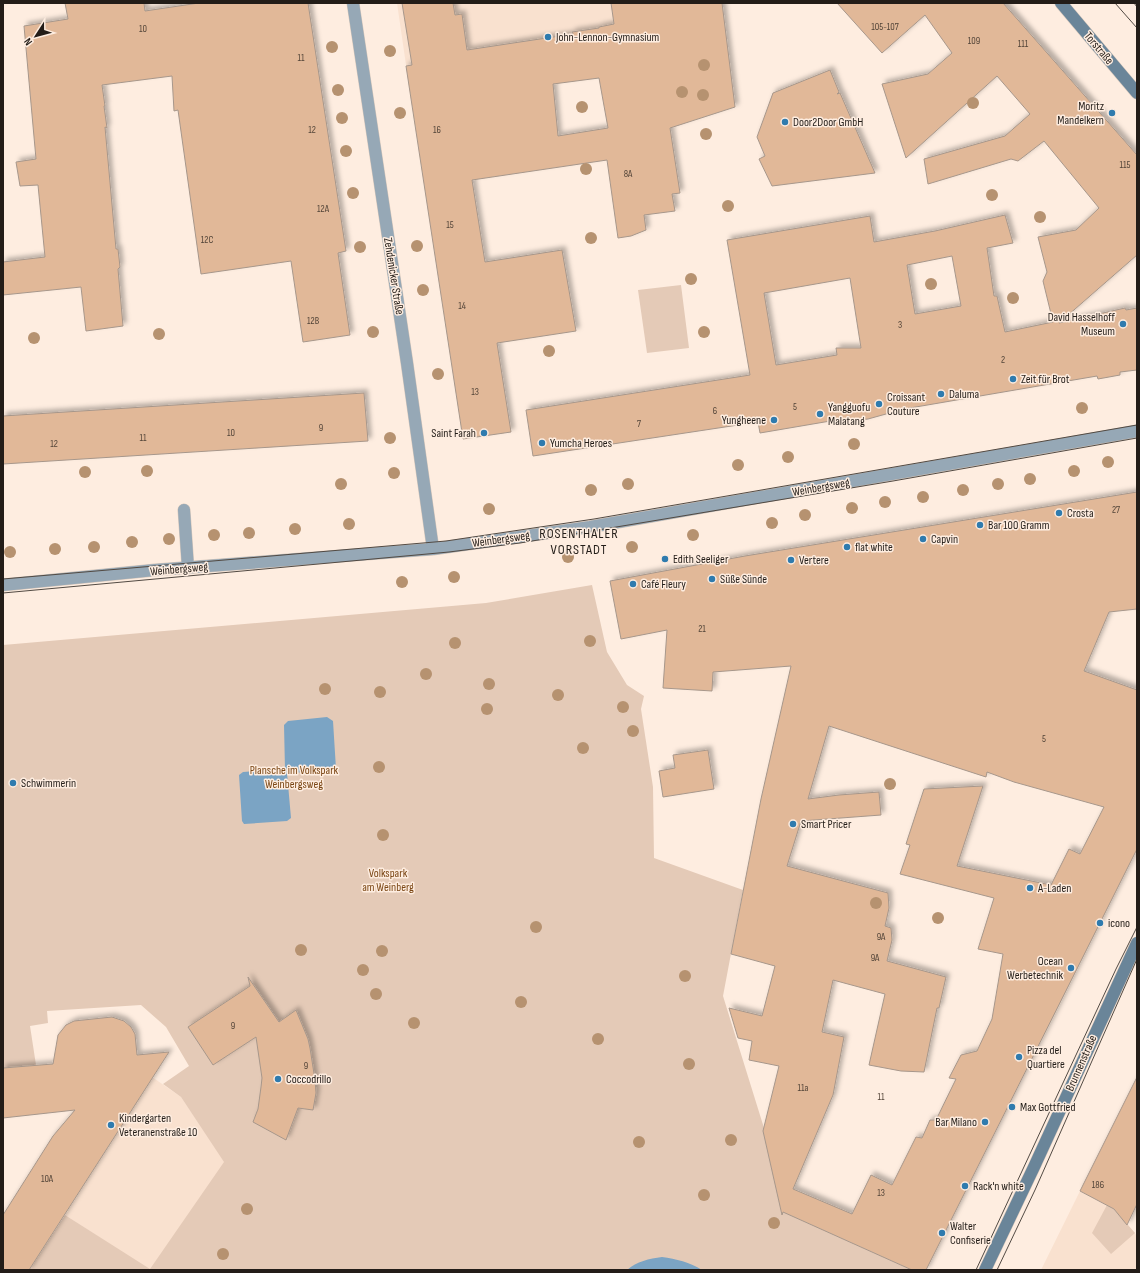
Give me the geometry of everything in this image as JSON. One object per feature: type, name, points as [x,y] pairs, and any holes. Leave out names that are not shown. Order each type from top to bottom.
[{"type":"main road","name":"Torstraße","points":[[1061,3],[1137,93]]},
{"type":"main road","name":"Brunnenstraße","points":[[985,1270],[1137,943]]},
{"type":"street","name":"Zehdenicker Straße","points":[[352,3],[407,363],[433,549]]},
{"type":"street","name":"Weinbergsweg","points":[[3,585],[188,568],[433,549],[598,526],[1137,431]]},
{"type":"street","points":[[184,510],[188,568]]},
{"type":"shaded area","name":"John-Lennon-Gymnasium","points":[[397,3],[689,3],[698,62],[412,106]]},
{"type":"shaded area","points":[[152,1077],[181,1097],[225,1162],[150,1270],[65,1215]]},
{"type":"shaded area","points":[[1080,1191],[1114,1209],[1137,1236],[1137,1270],[1041,1270]]},
{"type":"green space","points":[[681,285],[689,348],[647,353],[638,290]]},
{"type":"green space","name":"Volkspark am Weinberg","points":[[592,585],[607,652],[627,685],[644,696],[641,709],[653,787],[654,858],[743,890],[723,996],[764,1128],[782,1211],[912,1270],[29,1270],[65,1215],[150,1269],[224,1162],[181,1097],[163,1084],[189,1066],[166,1027],[141,1005],[47,1011],[48,1023],[30,1026],[36,1065],[3,1068],[3,645],[486,603]]},
{"type":"green space","points":[[1107,1205],[1114,1209],[1135,1233],[1111,1254],[1092,1233]]},
{"type":"water","points":[[327,717],[333,721],[336,769],[333,771],[287,773],[291,818],[287,821],[244,824],[242,821],[239,775],[243,772],[285,769],[284,725],[288,721]]},
{"type":"water","points":[[662,1257],[683,1261],[702,1270],[627,1270],[639,1262]]},
{"type":"building","points":[[65,3],[144,3],[145,11],[199,3],[308,3],[346,251],[338,253],[350,335],[303,342],[291,261],[201,274],[178,110],[174,111],[172,76],[102,85],[107,128],[105,127],[116,249],[118,249],[120,267],[118,269],[123,326],[86,331],[81,287],[3,295],[3,262],[45,257],[38,185],[20,186],[16,162],[36,159],[24,26],[68,19]]},
{"type":"building","points":[[402,3],[453,3],[455,15],[462,14],[467,50],[573,34],[572,32],[614,24],[611,3],[722,3],[735,107],[670,128],[680,193],[672,194],[675,211],[644,215],[646,230],[631,236],[618,238],[607,160],[472,180],[485,262],[562,250],[576,331],[497,343],[511,432],[463,439],[406,66],[412,65]],"holes":[[[599,78],[608,128],[558,136],[553,84]]]},
{"type":"building","points":[[837,3],[1003,3],[1137,155],[1137,255],[1059,323],[1125,308],[1126,310],[1137,308],[1137,370],[1120,372],[1120,375],[1098,379],[1097,376],[904,409],[868,419],[851,421],[848,418],[760,433],[758,422],[533,456],[526,410],[750,375],[727,240],[870,216],[874,242],[935,231],[1005,215],[1013,243],[987,248],[994,296],[997,296],[1005,332],[1053,322],[1043,281],[1047,272],[1038,237],[1076,230],[1099,208],[1044,141],[1018,161],[1011,159],[928,184],[924,159],[1005,136],[1030,114],[997,76],[906,158],[882,84],[928,74],[952,53],[925,15],[882,53]],"holes":[[[952,256],[961,306],[915,314],[907,265]],[[850,278],[861,348],[836,348],[837,355],[776,365],[764,293]]]},
{"type":"building","points":[[830,70],[839,92],[837,94],[840,93],[875,173],[772,186],[759,159],[765,156],[757,137],[773,93]]},
{"type":"building","points":[[364,393],[368,441],[3,464],[3,416]]},
{"type":"building","points":[[1137,492],[1137,609],[1109,612],[1084,671],[1137,690],[1137,849],[926,1270],[912,1270],[783,1212],[782,1215],[763,1131],[779,1066],[749,1060],[752,1041],[738,1038],[729,1008],[762,1016],[775,966],[731,954],[761,799],[791,666],[713,672],[712,691],[663,688],[667,630],[621,639],[610,581],[745,556]],"holes":[[[829,726],[986,777],[987,772],[1014,782],[1104,807],[1080,854],[1069,849],[1051,885],[957,866],[983,786],[924,789],[906,844],[910,845],[900,874],[994,898],[978,949],[1003,954],[992,1019],[977,1051],[961,1055],[949,1078],[956,1079],[936,1120],[930,1120],[922,1138],[916,1137],[892,1185],[871,1175],[852,1214],[793,1189],[833,1095],[844,1037],[822,1032],[833,980],[885,994],[869,1065],[901,1071],[924,1072],[937,1008],[939,1008],[946,977],[887,961],[892,940],[891,928],[885,926],[889,908],[888,893],[787,866],[801,821],[881,815],[879,792],[808,799]]]},
{"type":"building","points":[[708,750],[714,789],[663,797],[659,771],[675,768],[673,755]]},
{"type":"building","points":[[248,977],[279,1022],[296,1010],[308,1039],[316,1093],[313,1110],[298,1108],[286,1140],[253,1122],[258,1109],[262,1078],[256,1037],[213,1065],[188,1027],[250,986]]},
{"type":"building","points":[[112,1017],[124,1021],[131,1027],[135,1034],[137,1055],[169,1052],[29,1270],[3,1270],[3,1215],[53,1136],[75,1110],[3,1118],[3,1068],[53,1064],[58,1035],[66,1025],[74,1021]]},
{"type":"building","points":[[1137,1077],[1137,1204],[1127,1225],[1114,1209],[1080,1191]]},
{"type":"tram line","points":[[1115,3],[1137,28]]},
{"type":"tram line","points":[[1134,3],[1137,7]]},
{"type":"tram line","points":[[3,579],[446,541],[594,519],[1137,425]]},
{"type":"tram line","points":[[3,593],[449,552],[520,543],[893,481],[1137,438]]},
{"type":"tram line","points":[[976,1270],[1137,927]]},
{"type":"tram line","points":[[997,1270],[1035,1190],[1137,959]]},
{"type":"place","name":"John-Lennon-Gymnasium","points":[[548,37]]},
{"type":"place","name":"Moritz Mandelkern","points":[[1112,113]]},
{"type":"place","name":"Door2Door GmbH","points":[[785,122]]},
{"type":"place","name":"David Hasselhoff Museum","points":[[1123,324]]},
{"type":"place","name":"Zeit für Brot","points":[[1013,379]]},
{"type":"place","name":"Daluma","points":[[941,394]]},
{"type":"place","name":"Croissant Couture","points":[[879,404]]},
{"type":"place","name":"Yangguofu Malatang","points":[[820,414]]},
{"type":"place","name":"Yungheene","points":[[774,420]]},
{"type":"place","name":"Saint Farah","points":[[484,433]]},
{"type":"place","name":"Yumcha Heroes","points":[[542,443]]},
{"type":"place","name":"Crosta","points":[[1059,513]]},
{"type":"place","name":"Bar 100 Gramm","points":[[980,525]]},
{"type":"place","name":"Capvin","points":[[923,539]]},
{"type":"place","name":"flat white","points":[[847,547]]},
{"type":"place","name":"Edith Seeliger","points":[[665,559]]},
{"type":"place","name":"Vertere","points":[[791,560]]},
{"type":"place","name":"Süße Sünde","points":[[712,579]]},
{"type":"place","name":"Café Fleury","points":[[633,584]]},
{"type":"place","name":"Schwimmerin","points":[[13,783]]},
{"type":"place","name":"Smart Pricer","points":[[793,824]]},
{"type":"place","name":"A-Laden","points":[[1030,888]]},
{"type":"place","name":"icono","points":[[1100,923]]},
{"type":"place","name":"Ocean Werbetechnik","points":[[1071,968]]},
{"type":"place","name":"Pizza del Quartiere","points":[[1019,1057]]},
{"type":"place","name":"Coccodrillo","points":[[278,1079]]},
{"type":"place","name":"Max Gottfried","points":[[1012,1107]]},
{"type":"place","name":"Bar Milano","points":[[985,1122]]},
{"type":"place","name":"Kindergarten Veteranenstraße 10","points":[[111,1125]]},
{"type":"place","name":"Rack'n white","points":[[965,1186]]},
{"type":"place","name":"Walter Confiserie","points":[[942,1233]]},
{"type":"district","name":"ROSENTHALER VORSTADT","points":[[579,542]]},
{"type":"park label","name":"Plansche im Volkspark Weinbergsweg","points":[[294,777]]}]
